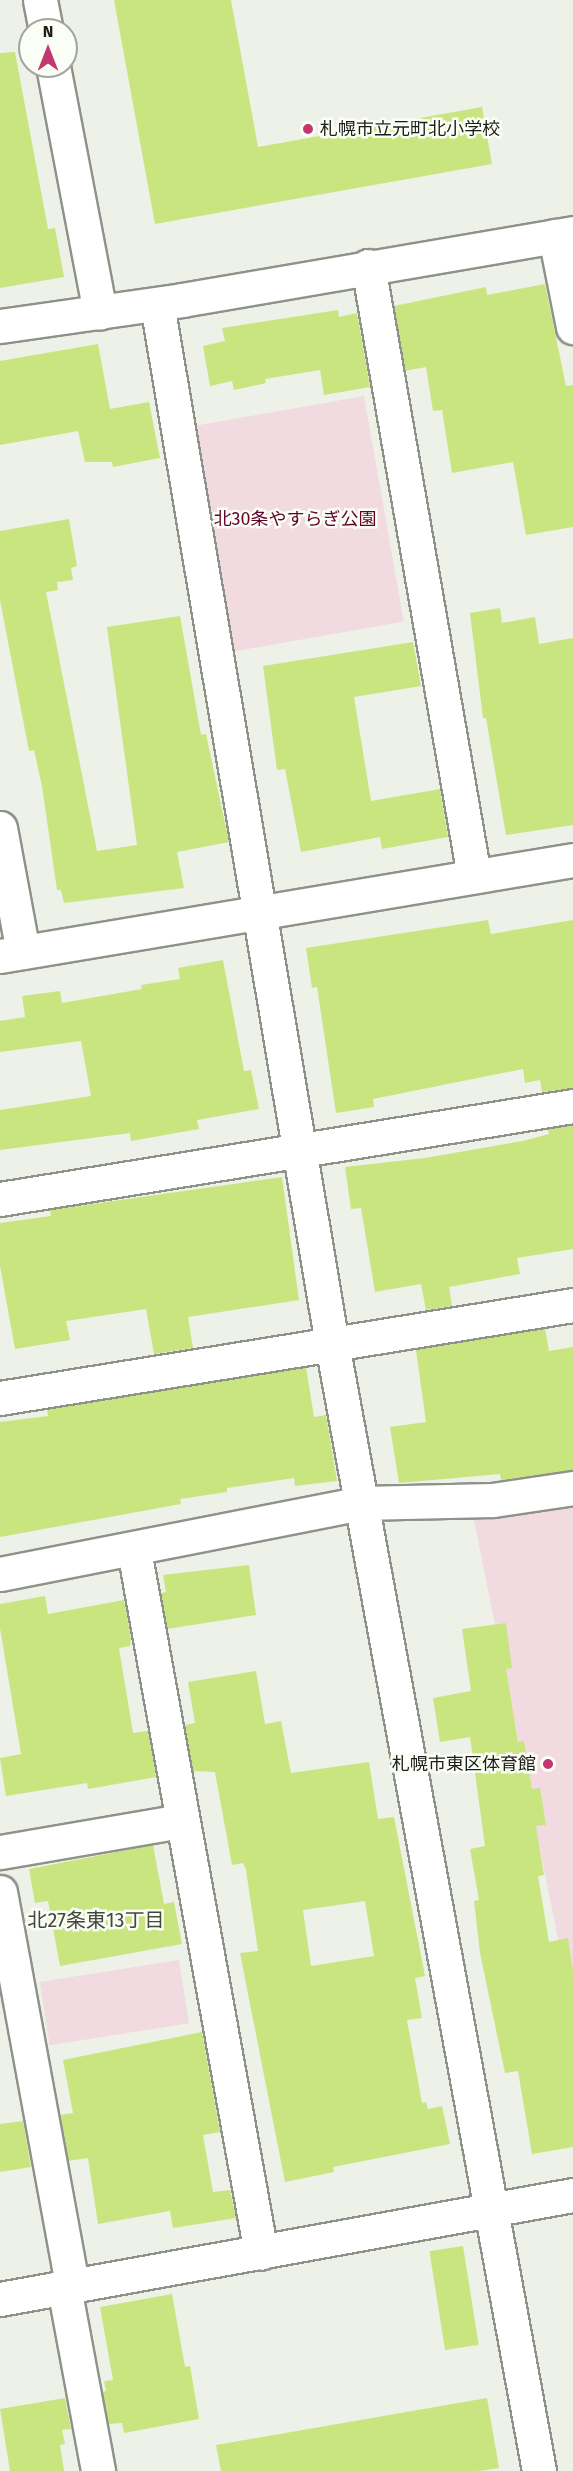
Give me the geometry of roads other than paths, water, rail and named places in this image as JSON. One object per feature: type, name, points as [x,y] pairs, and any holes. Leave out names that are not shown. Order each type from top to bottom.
[{"type":"street","points":[[40,0],[44,18]]},
{"type":"street","points":[[54,78],[100,313]]},
{"type":"street","points":[[0,327],[157,304],[564,234],[573,327]]},
{"type":"street","points":[[368,266],[474,876]]},
{"type":"street","points":[[157,304],[297,1151],[539,2471]]},
{"type":"street","points":[[0,828],[12,954],[573,860]]},
{"type":"street","points":[[0,1199],[573,1106]]},
{"type":"street","points":[[0,1398],[573,1305]]},
{"type":"street","points":[[0,1574],[134,1550],[361,1503],[493,1500],[573,1488]]},
{"type":"street","points":[[134,1550],[261,2253]]},
{"type":"street","points":[[0,1852],[182,1821]]},
{"type":"street","points":[[0,1893],[98,2471]]},
{"type":"street","points":[[0,2298],[261,2253],[573,2195]]},
{"type":"place","name":"札幌市立元町北小学校","points":[[308,129]]},
{"type":"place","name":"札幌市東区体育館","points":[[548,1764]]},
{"type":"district","name":"北27条東13丁目","points":[[96,1920]]},
{"type":"park label","name":"北30条やすらぎ公園","points":[[295,519]]}]
